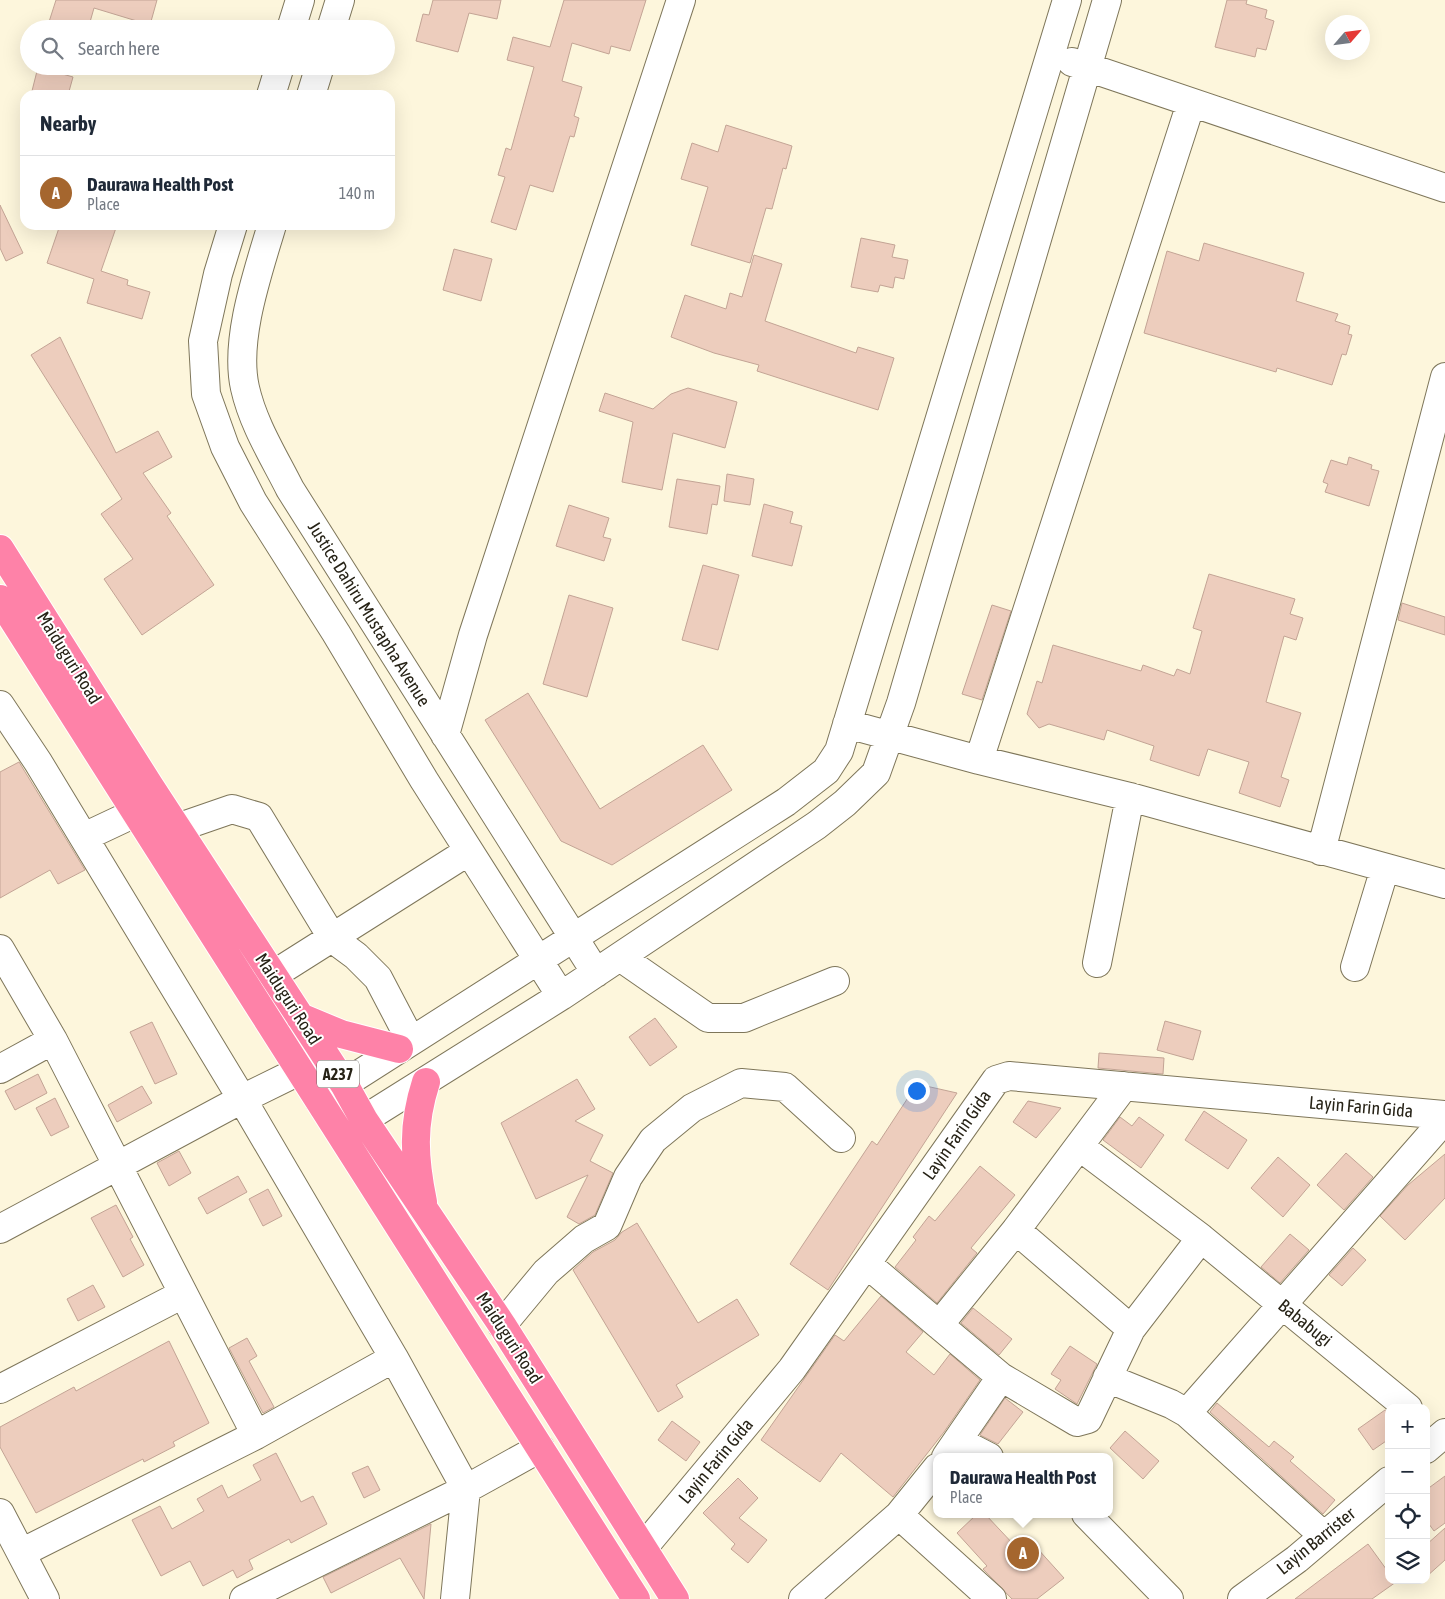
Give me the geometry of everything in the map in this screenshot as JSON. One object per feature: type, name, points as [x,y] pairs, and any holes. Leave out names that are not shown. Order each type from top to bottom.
[{"type":"highway","name":"Maiduguri Road","points":[[0,549],[177,828],[344,1084],[364,1120],[426,1216],[502,1325],[675,1599]]},
{"type":"highway","name":"Maiduguri Road","points":[[4,615],[301,1070],[636,1599]]},
{"type":"highway","points":[[300,1017],[342,1034],[405,1045]]},
{"type":"highway","points":[[426,1082],[419,1102],[416,1125],[416,1163],[426,1216]]},
{"type":"street","points":[[294,20],[300,0]]},
{"type":"street","points":[[334,20],[340,0]]},
{"type":"street","points":[[445,735],[476,626],[681,0]]},
{"type":"street","points":[[319,1100],[538,958],[786,802],[826,771],[839,751],[1068,0]]},
{"type":"street","points":[[340,1134],[426,1082],[620,958],[817,825],[845,803],[876,774],[890,736],[1107,0]]},
{"type":"street","points":[[1052,54],[1088,68],[1445,188]]},
{"type":"street","points":[[273,90],[277,75]]},
{"type":"street","points":[[313,90],[317,75]]},
{"type":"street","points":[[979,760],[1191,103]]},
{"type":"street","points":[[231,230],[218,274],[203,341],[206,394],[225,446],[253,502],[561,996]]},
{"type":"street","name":"Justice Dahiru Mustapha Avenue","points":[[271,230],[243,337],[245,388],[262,434],[290,489],[596,973]]},
{"type":"street","points":[[1321,851],[1445,377]]},
{"type":"street","points":[[206,394],[245,388]]},
{"type":"street","points":[[0,705],[84,837],[242,1099],[394,1358],[466,1489],[455,1599]]},
{"type":"street","points":[[847,724],[979,760],[1130,797],[1445,884]]},
{"type":"street","points":[[1098,962],[1130,797]]},
{"type":"street","points":[[177,828],[232,809],[259,817],[333,939],[356,956],[378,978],[405,1045]]},
{"type":"street","points":[[84,837],[135,813]]},
{"type":"street","points":[[273,975],[333,939],[469,851]]},
{"type":"street","points":[[1355,966],[1385,868]]},
{"type":"street","points":[[0,949],[53,1040],[256,1436]]},
{"type":"street","points":[[620,958],[708,1018],[744,1018],[835,981]]},
{"type":"street","points":[[0,1069],[53,1040]]},
{"type":"street","points":[[0,1229],[242,1099],[301,1070]]},
{"type":"street","name":"Layin Farin Gida","points":[[643,1548],[792,1369],[868,1265],[996,1080],[1009,1076],[1445,1115]]},
{"type":"street","points":[[502,1325],[546,1272],[584,1239],[607,1226],[628,1177],[653,1140],[692,1108],[741,1083],[785,1087],[841,1138]]},
{"type":"street","points":[[940,1326],[1016,1230],[1124,1086]]},
{"type":"street","points":[[1188,1413],[1445,1119]]},
{"type":"street","name":"Bababugi","points":[[1079,1146],[1201,1238],[1403,1404]]},
{"type":"street","points":[[1016,1230],[1132,1329]]},
{"type":"street","points":[[868,1265],[1001,1377],[1077,1422],[1088,1419],[1132,1329],[1201,1238]]},
{"type":"street","points":[[0,1389],[183,1294]]},
{"type":"street","points":[[20,1553],[256,1436],[394,1358]]},
{"type":"street","points":[[970,1453],[952,1449],[1001,1377]]},
{"type":"street","points":[[1107,1378],[1172,1404],[1188,1413],[1324,1536]]},
{"type":"street","points":[[244,1599],[466,1489],[540,1448]]},
{"type":"street","points":[[804,1599],[899,1515],[933,1473]]},
{"type":"street","name":"Layin Barrister","points":[[1242,1599],[1297,1559],[1385,1484]]},
{"type":"street","points":[[0,1513],[45,1599]]},
{"type":"street","points":[[899,1515],[992,1599]]},
{"type":"street","points":[[1090,1518],[1169,1599]]},
{"type":"building","points":[[56,0],[157,0],[151,20],[134,20],[94,8],[91,20],[50,20]]},
{"type":"building","points":[[433,0],[501,0],[497,19],[469,13],[458,52],[416,41],[423,14],[429,15]]},
{"type":"building","points":[[564,0],[646,0],[630,51],[611,46],[609,54],[572,43],[562,81],[582,87],[574,116],[579,118],[574,137],[570,136],[553,192],[530,185],[516,230],[491,222],[505,177],[498,175],[506,148],[511,150],[534,67],[507,60],[513,37],[550,47]]},
{"type":"building","points":[[1227,0],[1247,0],[1246,4],[1267,10],[1265,18],[1274,21],[1266,50],[1257,48],[1255,57],[1215,47]]},
{"type":"building","points":[[36,75],[66,75],[73,77],[69,90],[32,90]]},
{"type":"building","points":[[726,125],[792,146],[786,169],[783,168],[772,209],[766,208],[750,263],[691,245],[708,187],[681,179],[692,143],[718,152]]},
{"type":"building","points":[[0,205],[23,253],[6,261],[0,248]]},
{"type":"building","points":[[58,230],[115,230],[101,271],[128,280],[127,285],[150,292],[142,319],[87,303],[94,279],[47,263]]},
{"type":"building","points":[[861,238],[895,245],[892,257],[908,260],[904,279],[895,277],[893,288],[880,285],[878,292],[851,287]]},
{"type":"building","points":[[1204,243],[1304,273],[1296,301],[1338,314],[1335,321],[1350,326],[1348,334],[1352,335],[1346,355],[1342,354],[1332,385],[1277,368],[1276,372],[1144,333],[1167,251],[1199,261]]},
{"type":"building","points":[[454,249],[492,259],[481,301],[443,290]]},
{"type":"building","points":[[754,255],[782,264],[765,321],[856,353],[858,347],[894,358],[878,410],[757,371],[759,365],[714,353],[671,337],[685,295],[726,309],[730,293],[742,297]]},
{"type":"building","points":[[60,337],[116,453],[158,431],[172,457],[143,473],[171,513],[167,516],[214,585],[142,635],[104,579],[133,559],[101,514],[122,499],[31,355]]},
{"type":"building","points":[[688,388],[737,402],[725,448],[673,433],[662,490],[622,482],[633,422],[599,411],[605,393],[653,409],[671,394]]},
{"type":"building","points":[[1349,457],[1372,465],[1371,469],[1379,471],[1369,506],[1325,492],[1328,484],[1323,482],[1331,460],[1347,465]]},
{"type":"building","points":[[727,474],[754,479],[750,505],[724,501]]},
{"type":"building","points":[[677,479],[720,486],[717,505],[712,504],[707,534],[669,527]]},
{"type":"building","points":[[764,504],[793,512],[790,523],[802,526],[792,566],[752,556]]},
{"type":"building","points":[[569,505],[609,518],[603,537],[611,539],[604,561],[556,546]]},
{"type":"building","points":[[703,565],[739,575],[718,650],[682,640]]},
{"type":"building","points":[[1209,574],[1295,599],[1290,614],[1303,618],[1296,640],[1284,636],[1266,702],[1301,713],[1281,777],[1289,780],[1280,807],[1239,793],[1249,762],[1208,749],[1199,776],[1150,760],[1154,746],[1107,730],[1104,740],[1049,724],[1039,728],[1027,714],[1037,681],[1042,683],[1053,645],[1141,671],[1143,665],[1174,676],[1177,669],[1190,674],[1202,631],[1193,628]]},
{"type":"building","points":[[569,595],[613,608],[587,697],[543,684]]},
{"type":"building","points":[[1402,603],[1445,617],[1445,635],[1398,620]]},
{"type":"building","points":[[992,605],[1011,611],[982,700],[962,694]]},
{"type":"building","points":[[528,693],[600,809],[703,745],[732,790],[612,865],[561,841],[485,720]]},
{"type":"building","points":[[19,762],[85,870],[58,884],[50,870],[0,898],[0,772]]},
{"type":"building","points":[[655,1018],[677,1047],[650,1066],[629,1037]]},
{"type":"building","points":[[1165,1021],[1201,1031],[1193,1060],[1157,1050]]},
{"type":"building","points":[[152,1022],[177,1074],[155,1084],[130,1032]]},
{"type":"building","points":[[1099,1053],[1164,1058],[1163,1074],[1098,1068]]},
{"type":"building","points":[[38,1074],[47,1093],[15,1110],[5,1091]]},
{"type":"building","points":[[577,1079],[595,1109],[575,1121],[603,1135],[590,1161],[613,1173],[595,1215],[579,1224],[567,1217],[588,1175],[536,1199],[501,1123]]},
{"type":"building","points":[[917,1084],[957,1093],[828,1290],[790,1264],[872,1141],[877,1145]]},
{"type":"building","points":[[142,1086],[152,1103],[117,1122],[108,1105]]},
{"type":"building","points":[[55,1098],[69,1127],[51,1136],[36,1108]]},
{"type":"building","points":[[1028,1101],[1061,1108],[1036,1138],[1013,1122]]},
{"type":"building","points":[[1204,1111],[1247,1140],[1228,1169],[1185,1140]]},
{"type":"building","points":[[1120,1117],[1132,1126],[1139,1117],[1164,1135],[1141,1168],[1103,1140]]},
{"type":"building","points":[[179,1151],[191,1173],[169,1186],[157,1163]]},
{"type":"building","points":[[1346,1153],[1373,1177],[1344,1210],[1317,1185]]},
{"type":"building","points":[[1445,1154],[1445,1198],[1405,1240],[1380,1216],[1408,1185]]},
{"type":"building","points":[[1278,1157],[1310,1185],[1283,1217],[1251,1188]]},
{"type":"building","points":[[980,1166],[1015,1195],[971,1248],[977,1253],[937,1303],[895,1267],[916,1240],[913,1237],[929,1216],[935,1221]]},
{"type":"building","points":[[238,1176],[247,1192],[207,1214],[198,1198]]},
{"type":"building","points":[[268,1189],[282,1216],[263,1226],[249,1199]]},
{"type":"building","points":[[116,1205],[133,1237],[130,1239],[144,1265],[123,1277],[91,1218]]},
{"type":"building","points":[[637,1223],[698,1323],[737,1299],[759,1335],[676,1385],[683,1397],[658,1412],[573,1270],[593,1252],[615,1240],[622,1232]]},
{"type":"building","points":[[1290,1234],[1309,1250],[1280,1283],[1261,1267]]},
{"type":"building","points":[[1353,1248],[1366,1260],[1342,1286],[1329,1275]]},
{"type":"building","points":[[93,1285],[105,1307],[78,1321],[67,1299]]},
{"type":"building","points":[[881,1296],[923,1332],[906,1352],[934,1375],[950,1354],[980,1380],[944,1432],[893,1497],[841,1453],[820,1482],[761,1440],[835,1335],[844,1341]]},
{"type":"building","points":[[973,1308],[1012,1339],[999,1355],[961,1323]]},
{"type":"building","points":[[247,1338],[257,1356],[249,1361],[274,1407],[263,1413],[229,1348]]},
{"type":"building","points":[[169,1341],[209,1423],[173,1442],[175,1446],[144,1462],[143,1459],[36,1513],[0,1447],[0,1427],[74,1387],[76,1391]]},
{"type":"building","points":[[1070,1346],[1097,1364],[1077,1404],[1055,1389],[1061,1380],[1051,1374]]},
{"type":"building","points":[[1005,1398],[1023,1412],[998,1444],[980,1435]]},
{"type":"building","points":[[1217,1403],[1269,1447],[1274,1441],[1294,1457],[1290,1461],[1335,1500],[1323,1514],[1210,1412]]},
{"type":"building","points":[[1385,1410],[1385,1442],[1373,1450],[1358,1429]]},
{"type":"building","points":[[672,1421],[700,1442],[686,1461],[658,1440]]},
{"type":"building","points":[[1125,1431],[1159,1461],[1143,1479],[1110,1448]]},
{"type":"building","points":[[276,1453],[301,1502],[313,1496],[327,1524],[291,1543],[289,1539],[249,1560],[253,1569],[237,1578],[233,1570],[203,1586],[190,1561],[161,1576],[132,1520],[160,1506],[172,1529],[204,1511],[197,1499],[222,1485],[228,1498],[261,1480],[253,1465]]},
{"type":"building","points":[[368,1466],[380,1490],[364,1498],[352,1473]]},
{"type":"building","points":[[1445,1476],[1445,1523],[1434,1531],[1430,1526],[1430,1487]]},
{"type":"building","points":[[738,1478],[758,1498],[739,1518],[767,1540],[748,1563],[731,1549],[735,1544],[703,1513]]},
{"type":"building","points":[[973,1518],[989,1518],[1015,1546],[1027,1537],[1064,1578],[1037,1599],[1012,1599],[983,1569],[987,1566],[957,1533]]},
{"type":"building","points":[[431,1524],[424,1599],[400,1558],[331,1593],[323,1577]]},
{"type":"building","points":[[1445,1528],[1445,1560],[1430,1573],[1430,1541]]},
{"type":"building","points":[[1368,1544],[1385,1567],[1385,1584],[1393,1584],[1372,1599],[1295,1599]]},
{"type":"place","name":"Daurawa Health Post","points":[[1023,1553]]}]
